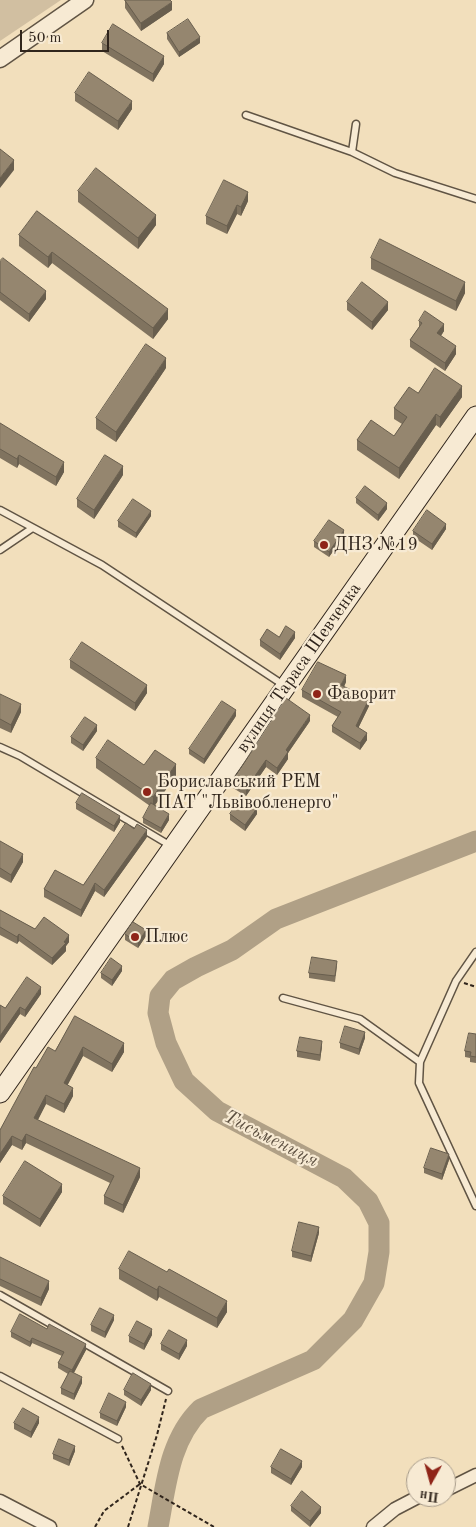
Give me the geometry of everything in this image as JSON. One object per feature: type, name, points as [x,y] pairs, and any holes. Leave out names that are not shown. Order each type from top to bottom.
[{"type":"main road","name":"вулиця Тараса Шевченка","points":[[0,1093],[476,416]]},
{"type":"street","points":[[0,59],[85,0]]},
{"type":"street","points":[[456,1485],[476,1475]]},
{"type":"street","points":[[0,1501],[50,1527]]},
{"type":"street","points":[[373,1527],[395,1509],[406,1503]]},
{"type":"lane","points":[[246,115],[352,152],[395,172],[476,199]]},
{"type":"lane","points":[[352,152],[356,124]]},
{"type":"lane","points":[[0,510],[31,529],[102,565],[286,687]]},
{"type":"lane","points":[[0,550],[31,529]]},
{"type":"lane","points":[[0,747],[20,756],[172,847]]},
{"type":"lane","points":[[476,952],[456,981],[420,1062],[419,1083],[476,1206]]},
{"type":"lane","points":[[283,998],[360,1019],[420,1062]]},
{"type":"lane","points":[[0,1295],[168,1392]]},
{"type":"lane","points":[[0,1376],[118,1439]]},
{"type":"path","points":[[128,1527],[157,1435],[168,1392]]},
{"type":"path","points":[[118,1439],[140,1484],[214,1527]]},
{"type":"path","points":[[95,1527],[104,1511],[140,1484]]},
{"type":"shaded area","points":[[0,0],[61,0],[0,41]]},
{"type":"building","points":[[125,0],[170,0],[172,2],[141,23]]},
{"type":"building","points":[[188,19],[200,37],[179,52],[167,33]]},
{"type":"building","points":[[113,24],[164,56],[153,74],[102,43]]},
{"type":"building","points":[[89,72],[132,101],[118,121],[75,93]]},
{"type":"building","points":[[0,149],[14,160],[0,178]]},
{"type":"building","points":[[96,168],[156,215],[138,238],[78,191]]},
{"type":"building","points":[[224,180],[248,192],[241,207],[237,205],[227,226],[206,216]]},
{"type":"building","points":[[37,211],[168,309],[153,328],[52,252],[48,257],[19,235]]},
{"type":"building","points":[[380,239],[465,282],[456,301],[371,258]]},
{"type":"building","points":[[3,258],[46,291],[29,314],[0,292],[0,261]]},
{"type":"building","points":[[362,282],[388,302],[372,322],[347,302]]},
{"type":"building","points":[[425,311],[444,324],[437,333],[456,346],[445,363],[410,340],[422,323],[419,321]]},
{"type":"building","points":[[146,344],[166,358],[116,432],[96,418]]},
{"type":"building","points":[[435,368],[462,386],[440,417],[436,414],[399,468],[357,440],[371,420],[394,436],[407,417],[394,408],[409,387],[418,393]]},
{"type":"building","points":[[0,423],[64,462],[56,477],[19,455],[17,459],[0,449]]},
{"type":"building","points":[[105,455],[123,466],[94,510],[77,499]]},
{"type":"building","points":[[365,486],[387,503],[378,515],[356,498]]},
{"type":"building","points":[[133,499],[151,511],[136,533],[118,521]]},
{"type":"building","points":[[427,510],[446,524],[432,544],[413,531]]},
{"type":"building","points":[[329,520],[344,530],[329,552],[314,541]]},
{"type":"building","points":[[286,626],[295,632],[280,654],[260,640],[267,629],[279,637]]},
{"type":"building","points":[[82,642],[147,685],[135,703],[70,660]]},
{"type":"building","points":[[318,662],[346,675],[341,685],[369,699],[356,726],[367,733],[360,743],[332,726],[341,712],[302,690]]},
{"type":"building","points":[[0,694],[21,704],[11,725],[0,719]]},
{"type":"building","points":[[286,698],[310,715],[286,750],[288,752],[277,768],[266,760],[246,789],[233,781]]},
{"type":"building","points":[[222,701],[236,710],[204,759],[189,749]]},
{"type":"building","points":[[85,717],[97,725],[83,745],[71,737]]},
{"type":"building","name":"Бориславський РЕМ ПАТ \"Львівобленерго\"","points":[[108,740],[144,765],[155,750],[176,764],[153,797],[96,758]]},
{"type":"building","points":[[82,793],[120,816],[114,826],[76,803]]},
{"type":"building","points":[[241,797],[257,808],[245,825],[230,814]]},
{"type":"building","points":[[151,803],[169,814],[161,828],[143,818]]},
{"type":"building","points":[[126,823],[134,829],[137,824],[147,830],[104,890],[95,883],[81,910],[44,889],[55,870],[83,885]]},
{"type":"building","points":[[0,841],[23,854],[11,875],[0,868]]},
{"type":"building","points":[[0,910],[35,929],[44,917],[69,935],[64,942],[66,943],[52,958],[19,934],[17,937],[0,927]]},
{"type":"building","points":[[133,922],[146,930],[138,943],[125,934]]},
{"type":"building","points":[[312,957],[337,961],[335,976],[309,973]]},
{"type":"building","points":[[111,958],[122,966],[112,980],[101,973]]},
{"type":"building","points":[[27,977],[41,987],[25,1010],[20,1007],[0,1036],[0,1005],[5,1008]]},
{"type":"building","points":[[75,1016],[124,1043],[112,1064],[83,1047],[64,1083],[73,1088],[64,1104],[46,1095],[34,1118],[140,1168],[123,1205],[104,1196],[114,1176],[26,1134],[22,1141],[12,1136],[0,1154],[0,1130],[34,1067],[36,1068],[48,1047],[55,1051]]},
{"type":"building","points":[[345,1026],[365,1032],[359,1049],[340,1043]]},
{"type":"building","points":[[469,1033],[476,1034],[476,1057],[470,1056],[471,1052],[465,1051]]},
{"type":"building","points":[[300,1037],[322,1041],[320,1055],[297,1051]]},
{"type":"building","points":[[431,1148],[449,1154],[442,1174],[424,1168]]},
{"type":"building","points":[[25,1161],[62,1184],[40,1219],[3,1196]]},
{"type":"building","points":[[299,1222],[319,1227],[311,1256],[292,1251]]},
{"type":"building","points":[[129,1251],[167,1272],[169,1269],[227,1301],[217,1318],[159,1286],[157,1290],[119,1269]]},
{"type":"building","points":[[0,1257],[49,1281],[41,1298],[0,1279]]},
{"type":"building","points":[[100,1308],[114,1315],[105,1332],[91,1325]]},
{"type":"building","points":[[20,1314],[47,1329],[49,1324],[86,1344],[72,1370],[58,1363],[64,1352],[32,1338],[30,1342],[11,1332]]},
{"type":"building","points":[[137,1321],[152,1329],[144,1344],[129,1336]]},
{"type":"building","points":[[169,1330],[187,1340],[179,1354],[161,1344]]},
{"type":"building","points":[[70,1371],[82,1377],[74,1394],[61,1388]]},
{"type":"building","points":[[133,1373],[151,1384],[141,1400],[124,1390]]},
{"type":"building","points":[[109,1393],[126,1402],[117,1421],[100,1413]]},
{"type":"building","points":[[23,1408],[39,1417],[31,1432],[14,1423]]},
{"type":"building","points":[[59,1439],[75,1446],[69,1460],[53,1454]]},
{"type":"building","points":[[281,1449],[302,1461],[291,1479],[271,1467]]},
{"type":"building","points":[[302,1491],[321,1507],[310,1521],[291,1506]]},
{"type":"waterway","name":"Тисьмениця","points":[[158,1527],[170,1464],[175,1449],[190,1421],[201,1409],[313,1360],[353,1320],[374,1283],[379,1252],[379,1223],[368,1201],[344,1178],[217,1111],[184,1081],[166,1043],[158,1013],[160,996],[173,980],[232,950],[276,919],[476,841]]},
{"type":"place","name":"ДНЗ №19","points":[[324,545]]},
{"type":"place","name":"Фаворит","points":[[317,694]]},
{"type":"place","name":"Бориславський РЕМ ПАТ \"Львівобленерго\"","points":[[147,792]]},
{"type":"place","name":"Плюс","points":[[135,937]]}]
